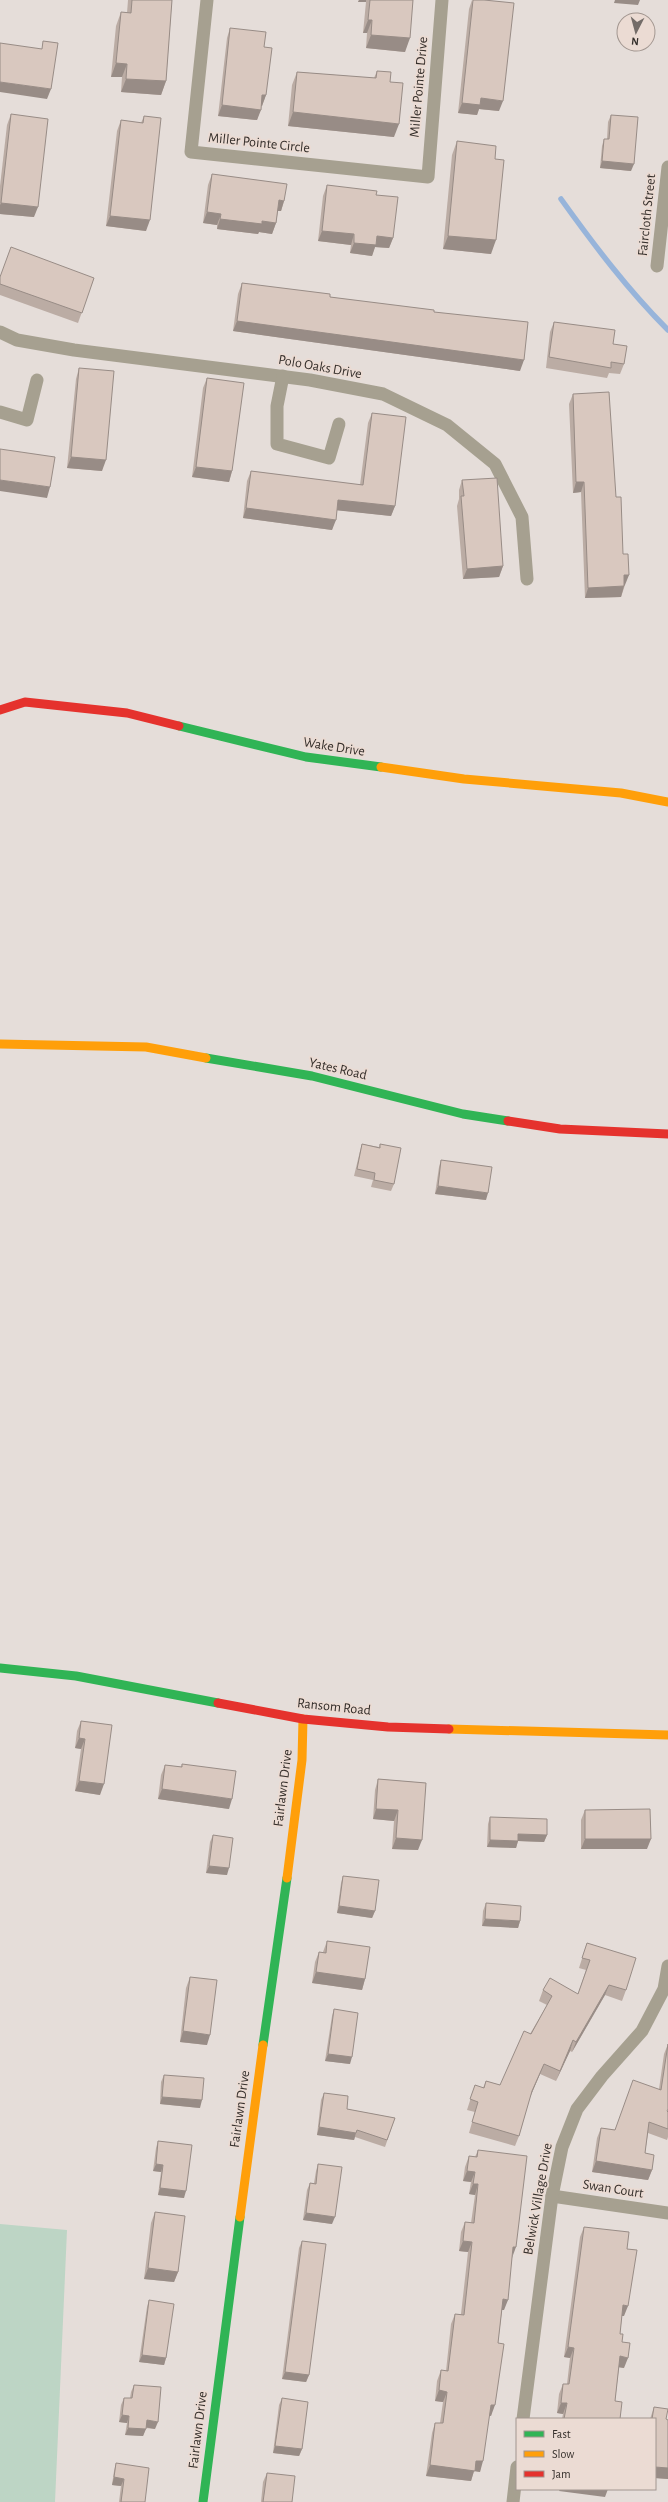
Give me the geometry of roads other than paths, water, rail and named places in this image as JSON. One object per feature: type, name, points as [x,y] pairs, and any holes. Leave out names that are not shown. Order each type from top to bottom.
[{"type":"street","name":"Miller Pointe Circle","points":[[207,0],[191,152],[428,177]]},
{"type":"street","name":"Miller Pointe Drive","points":[[428,177],[442,0]]},
{"type":"street","name":"Faircloth Street","points":[[657,266],[668,167]]},
{"type":"street","name":"Polo Oaks Drive","points":[[0,332],[17,340],[74,350],[284,376],[383,394],[446,425],[495,464],[522,518],[527,579]]},
{"type":"street","points":[[284,376],[277,406],[277,444],[329,458],[339,424]]},
{"type":"street","points":[[0,412],[27,420],[37,380]]},
{"type":"street","name":"Wake Drive","points":[[0,710],[25,702],[127,713],[306,758],[464,779],[621,793],[668,802]]},
{"type":"street","name":"Yates Road","points":[[0,1044],[146,1047],[312,1076],[463,1114],[560,1128],[668,1134]]},
{"type":"street","name":"Ransom Road","points":[[0,1668],[76,1676],[303,1719],[388,1727],[668,1735]]},
{"type":"street","name":"Fairlawn Drive","points":[[203,2502],[234,2250],[302,1760],[303,1719]]},
{"type":"street","name":"Belwick Village Drive","points":[[523,2418],[552,2196],[562,2147],[577,2108],[602,2076],[642,2031],[664,1989],[668,1966]]},
{"type":"street","name":"Swan Court","points":[[552,2196],[668,2213]]},
{"type":"street","points":[[513,2502],[516,2476]]},
{"type":"waterway","points":[[561,199],[612,267],[653,315],[668,330]]}]
